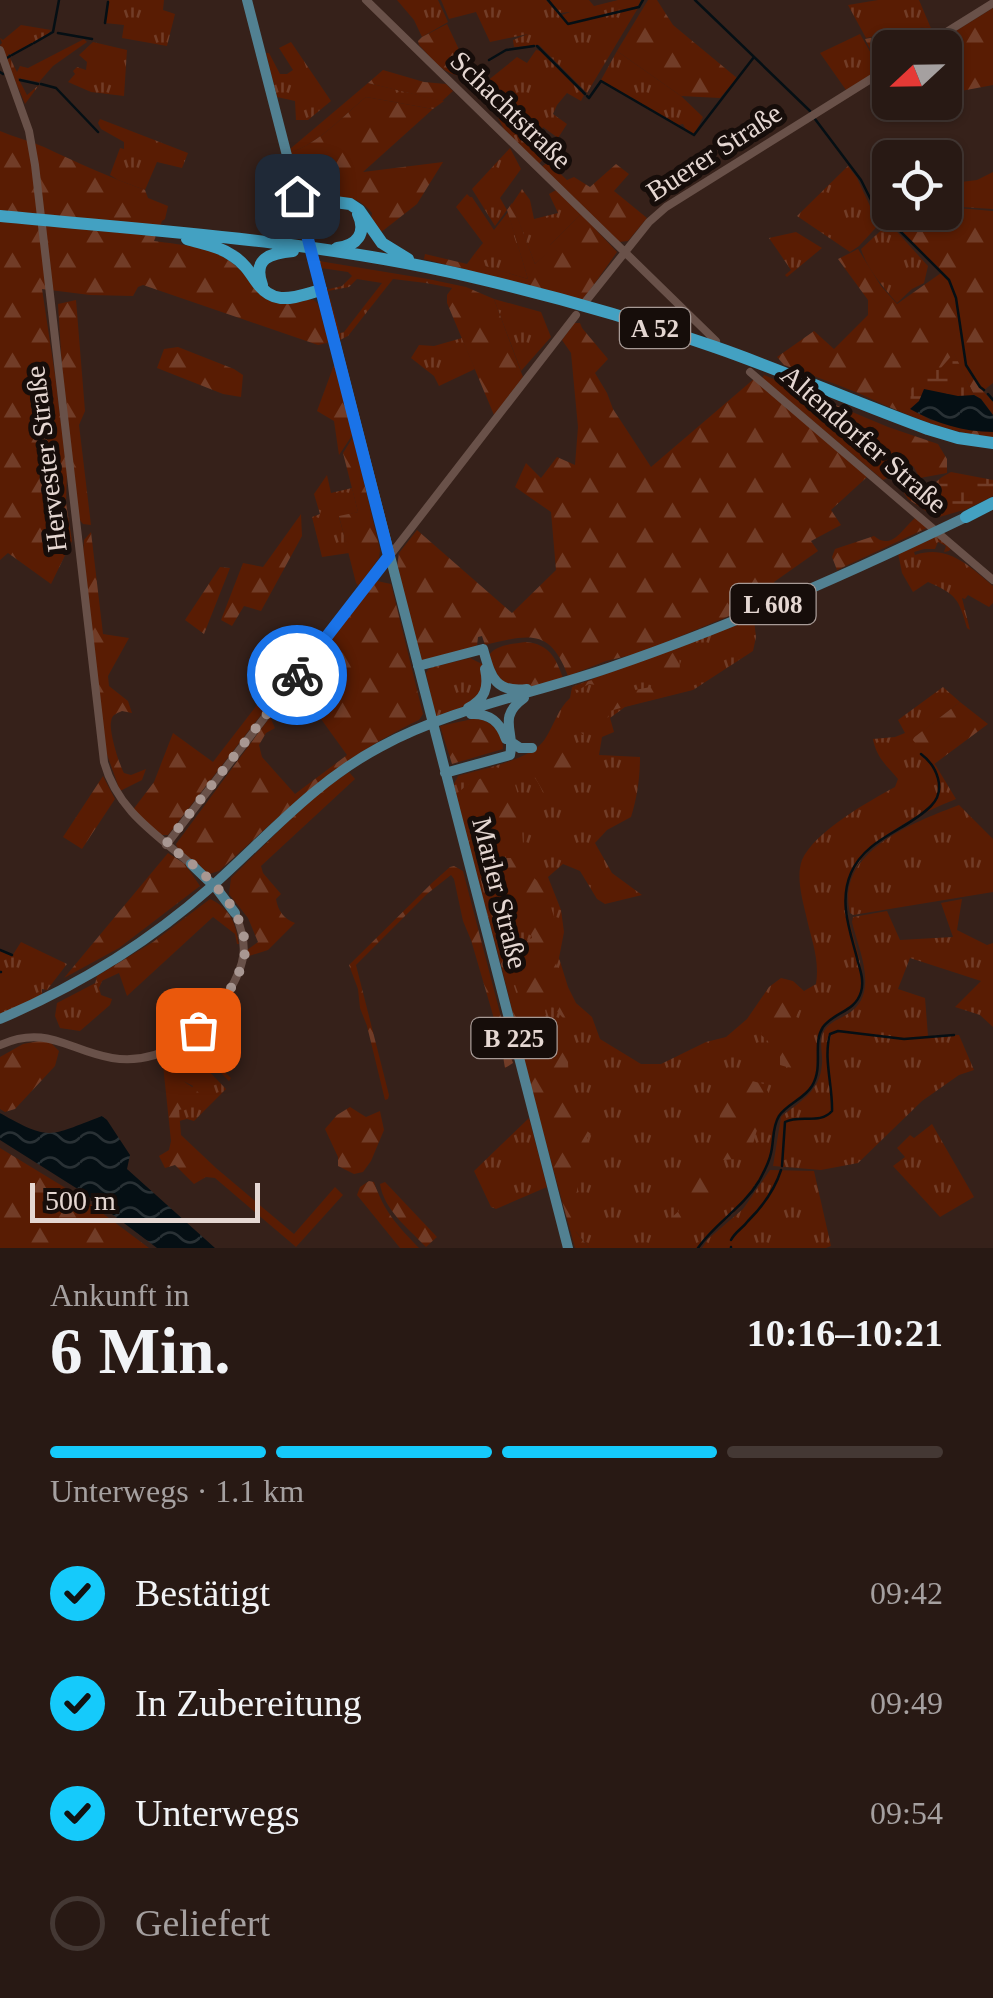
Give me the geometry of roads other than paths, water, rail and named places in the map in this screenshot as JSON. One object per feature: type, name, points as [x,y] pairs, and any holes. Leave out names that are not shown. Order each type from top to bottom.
[{"type":"highway","points":[[301,212],[335,202],[350,204],[388,248],[433,268]]},
{"type":"highway","points":[[301,212],[338,206],[352,208],[358,214],[362,228],[357,240],[350,246],[325,251]]},
{"type":"highway","name":"A 52","points":[[0,219],[222,235],[298,249]]},
{"type":"highway","name":"A 52","points":[[0,219],[325,251],[433,268],[556,298],[696,340],[928,429],[993,446]]},
{"type":"highway","points":[[185,237],[233,256],[269,296],[285,298],[321,288]]},
{"type":"highway","points":[[298,249],[264,260],[259,275],[264,288],[281,295],[321,288]]},
{"type":"highway","name":"A 52","points":[[325,251],[599,316],[768,372],[926,434],[958,444],[993,446]]},
{"type":"highway","points":[[966,517],[993,504]]},
{"type":"main road","name":"B 225","points":[[247,0],[418,666]]},
{"type":"main road","name":"Schachtstraße","points":[[366,0],[625,253]]},
{"type":"main road","points":[[950,30],[993,3]]},
{"type":"main road","name":"Hervester Straße","points":[[0,50],[29,131],[102,752],[116,792],[138,820],[166,844]]},
{"type":"main road","name":"Buerer Straße","points":[[586,301],[649,222],[680,197],[872,78]]},
{"type":"main road","points":[[625,253],[716,341]]},
{"type":"main road","points":[[0,1045],[44,1037],[108,1057],[148,1057],[178,1044],[216,1012],[241,969],[245,948],[235,913],[192,864],[166,844],[576,314]]},
{"type":"main road","name":"Altendorfer Straße","points":[[750,372],[993,580]]},
{"type":"main road","name":"L 608","points":[[0,1019],[91,975],[197,899],[216,892],[227,872],[327,780],[377,748],[445,718],[573,680],[735,621],[966,517]]},
{"type":"main road","points":[[384,536],[392,542],[400,541]]},
{"type":"main road","points":[[378,570],[394,573]]},
{"type":"main road","points":[[418,666],[483,649]]},
{"type":"main road","points":[[445,718],[476,704],[485,693],[483,649]]},
{"type":"main road","points":[[483,649],[496,683],[503,687],[519,690],[557,685]]},
{"type":"main road","points":[[466,654],[483,662]]},
{"type":"main road","points":[[423,686],[425,671],[433,663]]},
{"type":"main road","name":"Marler Straße","points":[[418,666],[568,1248]]},
{"type":"main road","points":[[445,773],[510,756],[510,711],[524,698],[557,685]]},
{"type":"main road","points":[[445,718],[479,714],[492,718],[502,729],[510,756]]},
{"type":"main road","points":[[511,742],[520,748],[532,748]]},
{"type":"main road","points":[[451,796],[452,780],[463,768]]},
{"type":"main road","points":[[202,876],[227,872],[224,891],[216,892]]},
{"type":"main road","points":[[197,899],[203,888],[202,876]]},
{"type":"water","points":[[924,389],[981,399],[993,415],[993,432],[950,426],[910,409]]},
{"type":"water","points":[[0,1113],[30,1129],[50,1133],[102,1116],[130,1155],[127,1169],[215,1248],[157,1248],[84,1193],[0,1140]]},
{"type":"waterway","points":[[34,43],[53,32],[59,0]]},
{"type":"waterway","points":[[548,0],[568,24],[639,7],[643,0]]},
{"type":"waterway","points":[[695,0],[810,111]]},
{"type":"waterway","points":[[105,23],[108,2]]},
{"type":"waterway","points":[[58,33],[92,39]]},
{"type":"waterway","points":[[12,55],[32,44]]},
{"type":"waterway","points":[[489,60],[506,50],[534,46]]},
{"type":"waterway","points":[[537,46],[585,94]]},
{"type":"waterway","points":[[587,96],[601,81],[694,135],[754,57]]},
{"type":"waterway","points":[[20,80],[38,84]]},
{"type":"waterway","points":[[41,84],[56,88],[98,132]]},
{"type":"waterway","points":[[815,119],[861,180],[873,204],[949,280],[956,298],[966,365],[984,390]]},
{"type":"waterway","points":[[988,394],[993,400]]},
{"type":"waterway","points":[[698,1248],[759,1181],[770,1157],[779,1116],[809,1091],[815,1078],[823,1027],[858,999],[862,981],[847,918],[847,884],[866,851],[921,815],[936,800],[938,778],[921,754]]},
{"type":"waterway","points":[[0,950],[12,955]]},
{"type":"waterway","points":[[782,1166],[785,1122],[822,1118],[832,1111],[830,1034],[838,1031],[904,1039],[954,1035]]},
{"type":"waterway","points":[[731,1240],[763,1204],[781,1170]]}]
